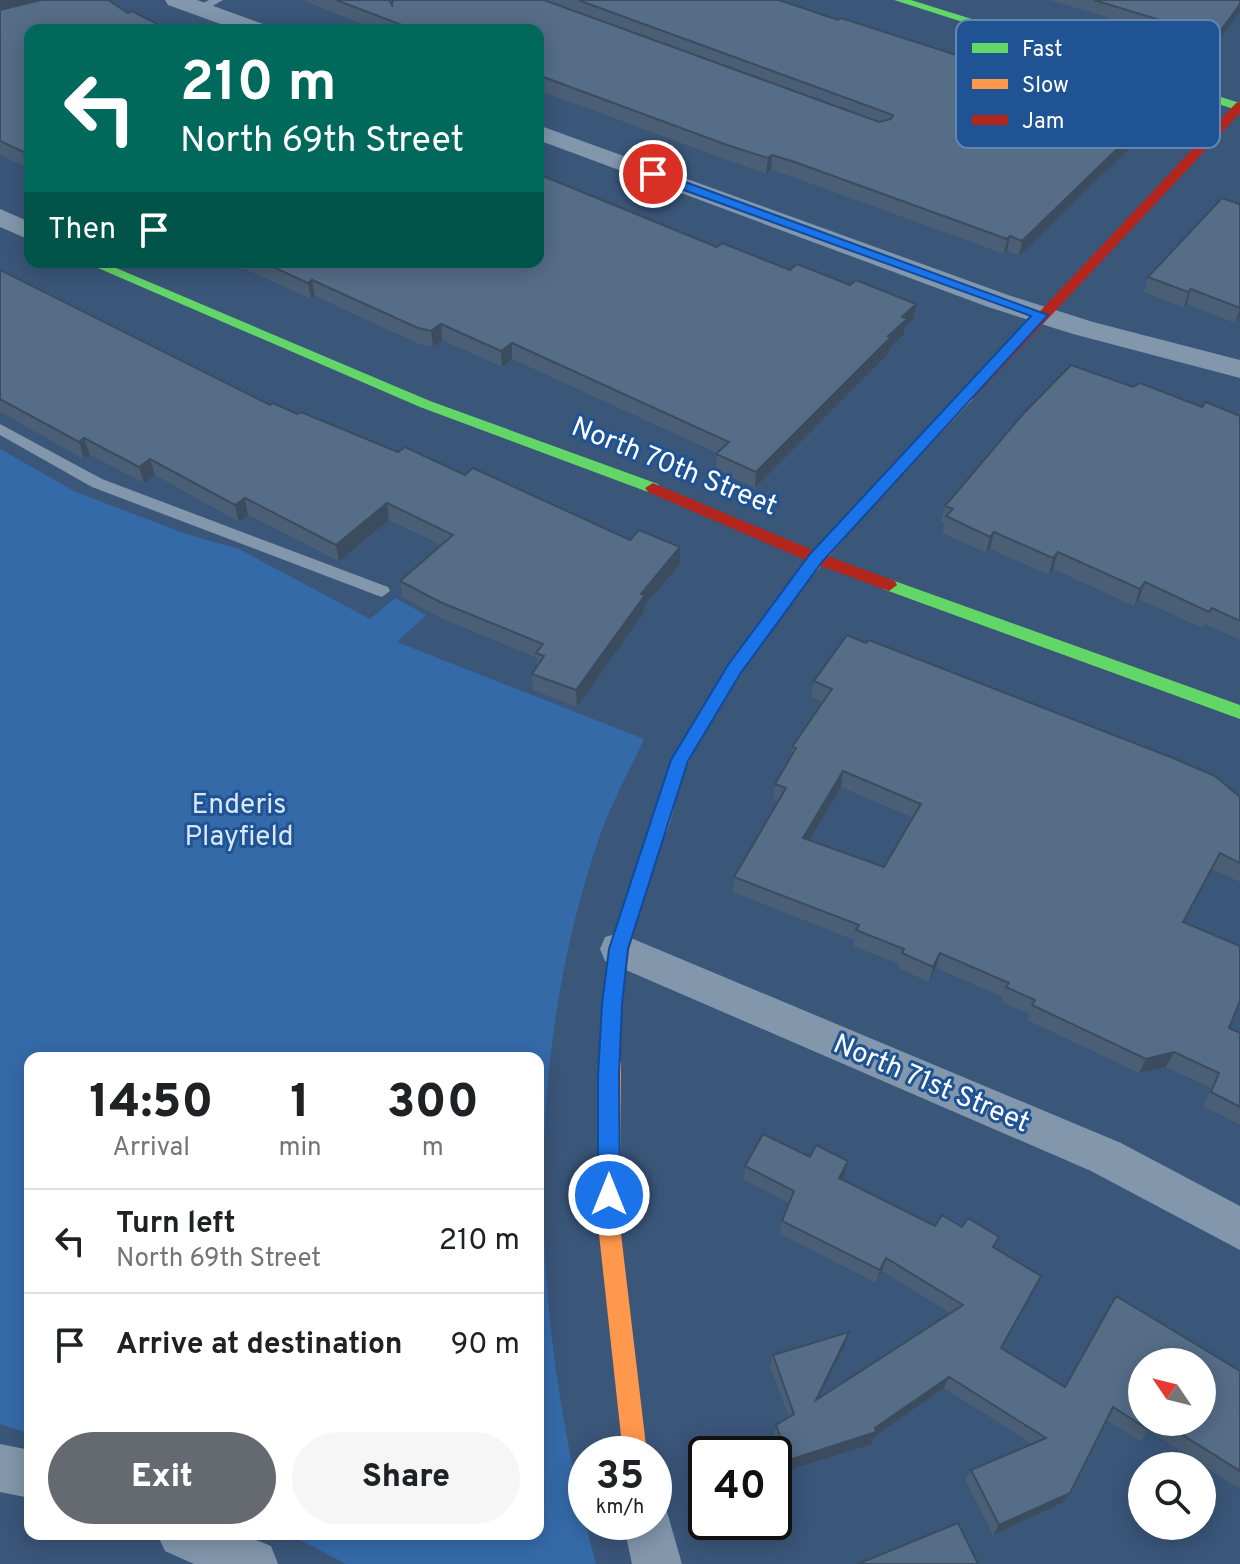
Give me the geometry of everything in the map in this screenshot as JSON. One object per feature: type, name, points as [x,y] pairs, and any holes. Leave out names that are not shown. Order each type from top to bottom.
[{"type":"street","points":[[176,0],[209,4],[247,24]]},
{"type":"street","points":[[900,0],[964,20]]},
{"type":"street","points":[[1220,101],[1240,107],[1220,128]]},
{"type":"street","points":[[544,134],[1041,315],[1240,369]]},
{"type":"street","points":[[633,1436],[609,1225],[612,1004],[619,949],[680,760],[734,669],[816,558],[1201,148]]},
{"type":"street","points":[[0,217],[24,229]]},
{"type":"street","name":"North 70th Street","points":[[105,268],[425,404],[618,473],[816,558],[1240,712]]},
{"type":"street","name":"North 71st Street","points":[[619,949],[1106,1157],[1240,1229]]},
{"type":"street","points":[[0,1468],[24,1473]]},
{"type":"street","points":[[196,1540],[253,1564]]},
{"type":"street","points":[[652,1540],[657,1564]]},
{"type":"lane","points":[[0,429],[97,483],[382,591]]},
{"type":"green space","name":"Enderis Playfield","points":[[0,449],[76,492],[186,534],[239,549],[370,619],[395,598],[426,615],[397,642],[644,739],[597,844],[572,932],[555,1021],[544,1173],[544,1052],[24,1052],[24,1432],[0,1424]]},
{"type":"green space","name":"Enderis Playfield","points":[[544,1221],[548,1295],[568,1441],[568,1540],[590,1540],[596,1564],[346,1564],[300,1540],[544,1540]]},
{"type":"building","points":[[41,0],[108,0],[128,13],[132,11],[157,24],[24,24],[24,152],[0,141],[0,10]]},
{"type":"building","points":[[336,0],[389,0],[392,5],[393,0],[544,0],[879,122],[891,119],[893,115],[578,0],[779,0],[956,55],[956,148],[1118,148],[1022,241],[1010,236],[1007,239],[792,161],[772,155],[768,158],[727,145],[544,77],[544,24],[399,24]]},
{"type":"building","points":[[1094,0],[1240,0],[1220,32],[1220,20],[1160,20]]},
{"type":"building","points":[[544,176],[717,247],[722,243],[790,270],[797,264],[850,285],[856,280],[916,304],[902,317],[907,319],[888,336],[891,337],[756,472],[716,454],[729,442],[512,343],[501,351],[441,324],[431,331],[418,328],[312,280],[308,283],[275,268],[544,268]]},
{"type":"building","points":[[1222,198],[1240,203],[1240,308],[1148,277]]},
{"type":"building","points":[[0,270],[270,405],[273,403],[297,414],[301,412],[398,452],[405,447],[465,475],[473,468],[630,540],[639,530],[680,547],[641,594],[645,595],[576,690],[532,674],[544,656],[536,653],[543,644],[440,602],[400,581],[453,535],[387,503],[336,545],[245,498],[235,505],[150,459],[139,467],[84,438],[79,442],[0,399]]},
{"type":"building","points":[[1071,365],[1133,387],[1140,383],[1202,407],[1206,402],[1240,416],[1240,621],[1212,608],[1209,612],[1145,582],[1140,589],[1058,552],[1053,558],[994,532],[990,537],[946,516],[953,509],[945,506],[1023,414]]},
{"type":"building","points":[[847,635],[866,643],[869,640],[1173,758],[1215,776],[1240,797],[1240,863],[1220,853],[1183,922],[1240,946],[1240,1001],[1229,1028],[1240,1033],[1240,1107],[1211,1092],[1219,1073],[1174,1052],[1146,1059],[1032,1005],[1035,1000],[1006,987],[1009,983],[940,953],[933,967],[902,953],[904,949],[856,930],[859,925],[734,877],[786,788],[775,784],[796,748],[792,747],[832,689],[814,681]],"holes":[[[843,771],[921,804],[884,867],[803,838]]]},
{"type":"building","points":[[763,1134],[810,1157],[816,1145],[848,1161],[839,1178],[935,1226],[942,1215],[962,1227],[968,1218],[999,1237],[993,1247],[1041,1276],[1001,1348],[1065,1387],[1116,1296],[1202,1348],[1128,1348],[1128,1417],[1113,1407],[1070,1493],[999,1525],[971,1470],[1046,1438],[949,1377],[875,1428],[876,1432],[792,1459],[792,1436],[780,1436],[776,1425],[794,1414],[773,1355],[849,1332],[816,1400],[963,1305],[886,1258],[880,1270],[782,1221],[794,1191],[745,1166]]},
{"type":"building","points":[[1216,1356],[1240,1371],[1240,1471],[1216,1456],[1216,1452],[1210,1452],[1184,1436],[1216,1436]]},
{"type":"building","points":[[958,1523],[978,1564],[858,1564]]},
{"type":"traffic: fast","points":[[900,0],[964,20]]},
{"type":"traffic: fast","points":[[1220,101],[1240,107]]},
{"type":"traffic: fast","points":[[105,268],[425,404],[653,488]]},
{"type":"traffic: fast","points":[[889,585],[1240,712]]},
{"type":"traffic: slow","points":[[656,835],[680,760],[734,669],[816,558],[968,396]]},
{"type":"traffic: slow","points":[[611,1061],[609,1225],[633,1436]]},
{"type":"traffic: jam","points":[[1220,127],[1240,106]]},
{"type":"traffic: jam","points":[[968,396],[1201,148]]},
{"type":"traffic: jam","points":[[653,488],[816,558],[889,585]]},
{"type":"traffic: jam","points":[[611,1061],[612,1004],[619,949],[656,835]]},
{"type":"route","points":[[609,1195],[609,1076],[612,1004],[619,949],[680,760],[734,669],[816,558],[1041,315],[653,174]]}]
